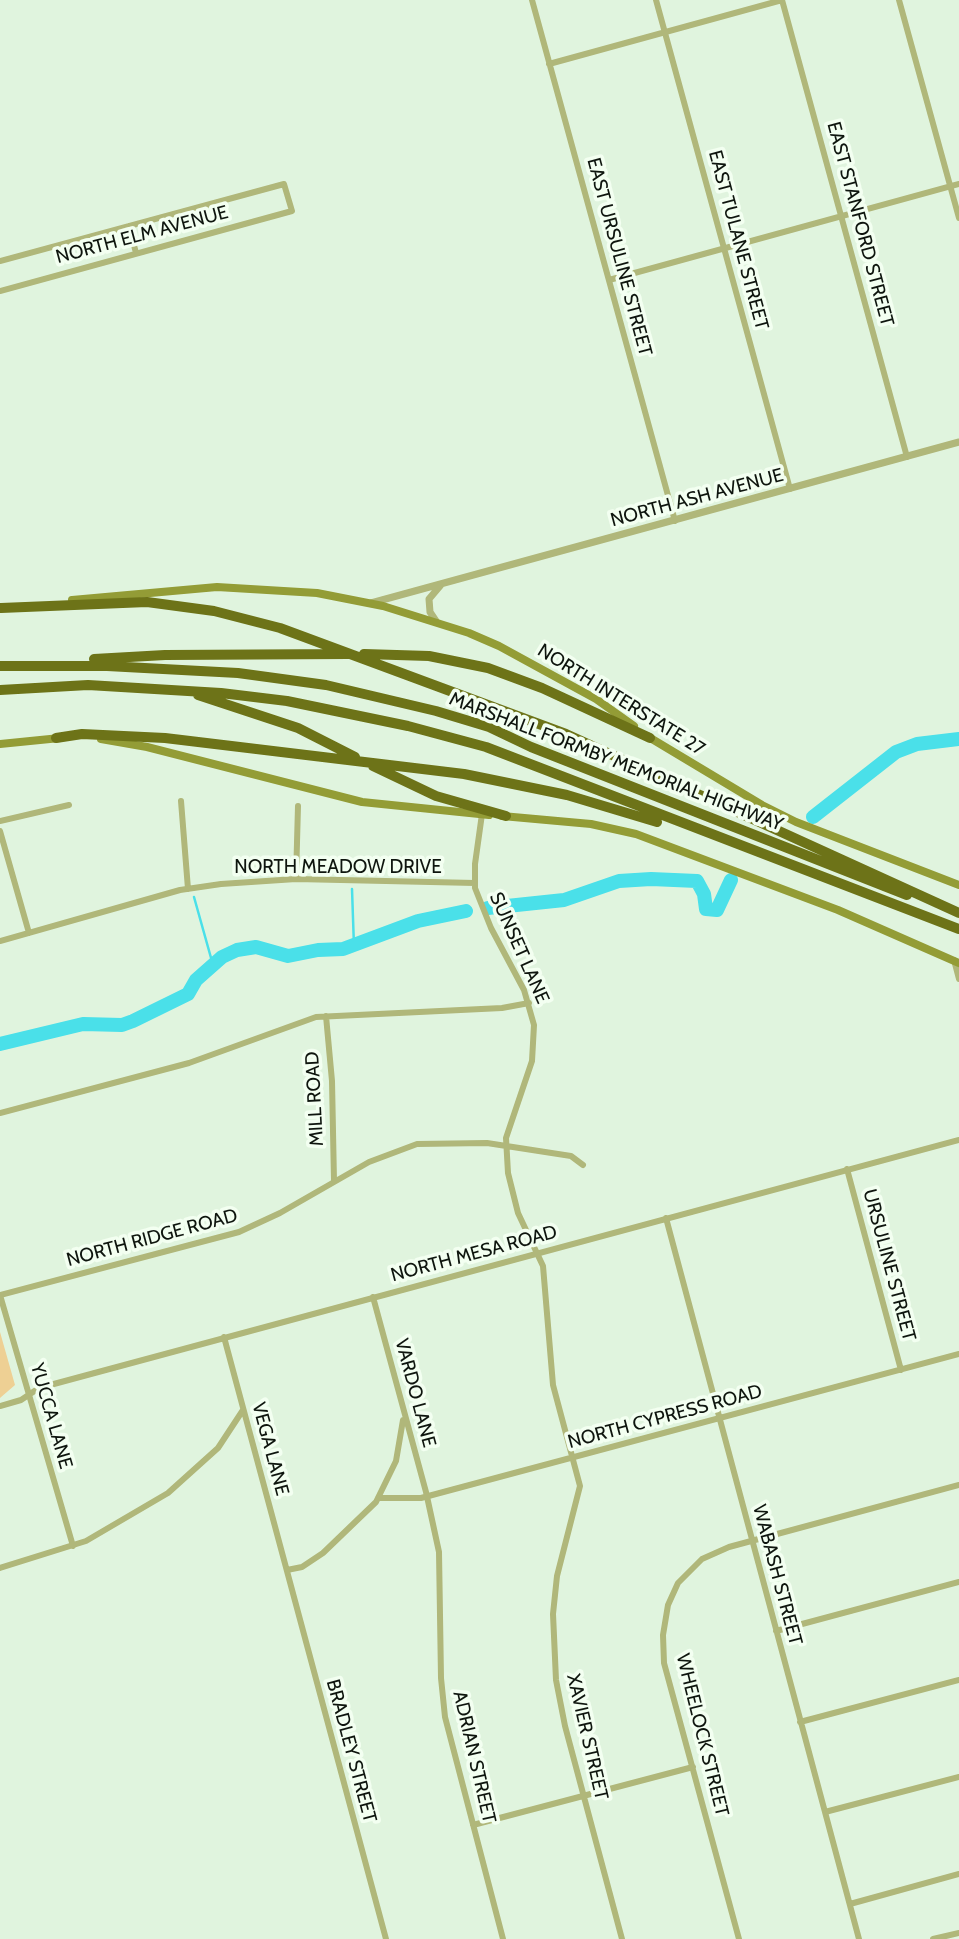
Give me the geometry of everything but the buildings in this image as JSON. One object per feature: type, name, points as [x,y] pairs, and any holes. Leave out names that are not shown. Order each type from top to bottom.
[{"type":"highway","points":[[1,608],[147,602],[214,611],[280,628],[421,678],[587,743],[959,914]]},
{"type":"highway","points":[[0,666],[165,655],[429,656],[508,675],[650,738]]},
{"type":"highway","name":"MARSHALL FORMBY MEMORIAL HIGHWAY","points":[[0,666],[107,666],[238,673],[326,685],[436,711],[489,727],[531,747],[959,914]]},
{"type":"highway","name":"MARSHALL FORMBY MEMORIAL HIGHWAY","points":[[0,690],[88,685],[287,701],[441,734],[495,751],[959,929]]},
{"type":"highway","points":[[186,691],[298,729],[436,796],[506,816]]},
{"type":"highway","points":[[56,738],[107,734],[289,751],[441,771],[567,795],[748,849]]},
{"type":"main road","name":"NORTH INTERSTATE 27","points":[[1,608],[217,587],[317,593],[371,603],[436,621],[527,660],[596,699],[650,738],[762,805],[796,822],[959,885]]},
{"type":"main road","points":[[0,744],[85,738],[147,747],[362,802],[591,824],[636,834],[838,910],[956,962]]},
{"type":"street","name":"EAST URSULINE STREET","points":[[532,0],[675,521]]},
{"type":"street","name":"EAST TULANE STREET","points":[[656,0],[790,489]]},
{"type":"street","points":[[549,64],[782,0]]},
{"type":"street","name":"EAST STANFORD STREET","points":[[782,0],[907,457]]},
{"type":"street","points":[[900,0],[959,218]]},
{"type":"street","name":"NORTH ELM AVENUE","points":[[0,261],[284,184],[292,211],[0,290]]},
{"type":"street","points":[[609,280],[959,184]]},
{"type":"street","points":[[129,226],[136,253]]},
{"type":"street","name":"NORTH ASH AVENUE","points":[[371,603],[959,442]]},
{"type":"street","points":[[436,621],[430,612],[429,599],[443,583]]},
{"type":"street","points":[[181,801],[188,889]]},
{"type":"street","points":[[0,821],[69,805]]},
{"type":"street","points":[[296,879],[298,806]]},
{"type":"street","name":"SUNSET LANE","points":[[482,814],[475,883],[491,929],[521,982],[529,1003],[535,1045],[509,1126],[506,1147],[512,1196],[538,1253],[545,1277],[553,1385],[574,1458]]},
{"type":"street","points":[[0,831],[29,933]]},
{"type":"street","name":"NORTH MEADOW DRIVE","points":[[0,941],[188,889],[260,880],[475,883]]},
{"type":"street","points":[[956,962],[959,979]]},
{"type":"street","points":[[0,1113],[189,1063],[287,1025],[326,1016],[502,1008],[529,1003]]},
{"type":"street","name":"MILL ROAD","points":[[326,1016],[332,1081],[334,1181]]},
{"type":"street","name":"NORTH MESA ROAD","points":[[0,1406],[28,1397],[39,1388],[959,1140]]},
{"type":"street","name":"NORTH RIDGE ROAD","points":[[0,1295],[239,1232],[280,1213],[388,1153],[417,1144],[466,1141],[571,1156],[583,1164]]},
{"type":"street","name":"URSULINE STREET","points":[[847,1169],[901,1370]]},
{"type":"street","name":"WABASH STREET","points":[[666,1218],[859,1939]]},
{"type":"street","name":"YUCCA LANE","points":[[0,1295],[73,1546]]},
{"type":"street","name":"VARDO LANE","points":[[373,1297],[427,1497]]},
{"type":"street","name":"VEGA LANE","points":[[224,1337],[287,1570]]},
{"type":"street","name":"NORTH CYPRESS ROAD","points":[[378,1498],[427,1497],[959,1354]]},
{"type":"street","points":[[0,1568],[73,1546],[120,1522],[187,1479],[218,1448],[243,1410]]},
{"type":"street","points":[[287,1570],[302,1567],[323,1553],[366,1514],[378,1498],[396,1461],[404,1414]]},
{"type":"street","name":"XAVIER STREET","points":[[574,1458],[580,1486],[557,1576],[554,1646],[565,1726],[622,1939]]},
{"type":"street","name":"WHEELOCK STREET","points":[[739,1939],[664,1662],[663,1635],[668,1605],[678,1583],[693,1566],[709,1554],[959,1485]]},
{"type":"street","name":"ADRIAN STREET","points":[[427,1497],[439,1557],[441,1678],[445,1717],[503,1939]]},
{"type":"street","name":"BRADLEY STREET","points":[[287,1570],[386,1939]]},
{"type":"street","points":[[776,1631],[959,1582]]},
{"type":"street","points":[[800,1722],[959,1679]]},
{"type":"street","points":[[473,1825],[694,1767]]},
{"type":"street","points":[[825,1812],[959,1777]]},
{"type":"street","points":[[849,1904],[959,1874]]},
{"type":"street","points":[[933,1939],[959,1933]]},
{"type":"shaded area","points":[[0,1332],[15,1385],[0,1398]]},
{"type":"waterway","points":[[813,817],[896,752],[917,744],[959,739]]},
{"type":"waterway","points":[[488,908],[564,900],[619,881],[651,879],[697,881],[704,894],[706,909],[717,910],[731,880]]},
{"type":"waterway","points":[[352,889],[354,947]]},
{"type":"waterway","points":[[194,897],[213,965]]},
{"type":"waterway","points":[[0,1044],[83,1024],[122,1025],[133,1021],[188,994],[196,980],[222,957],[237,950],[256,947],[288,956],[318,950],[343,949],[418,921],[466,911]]}]
